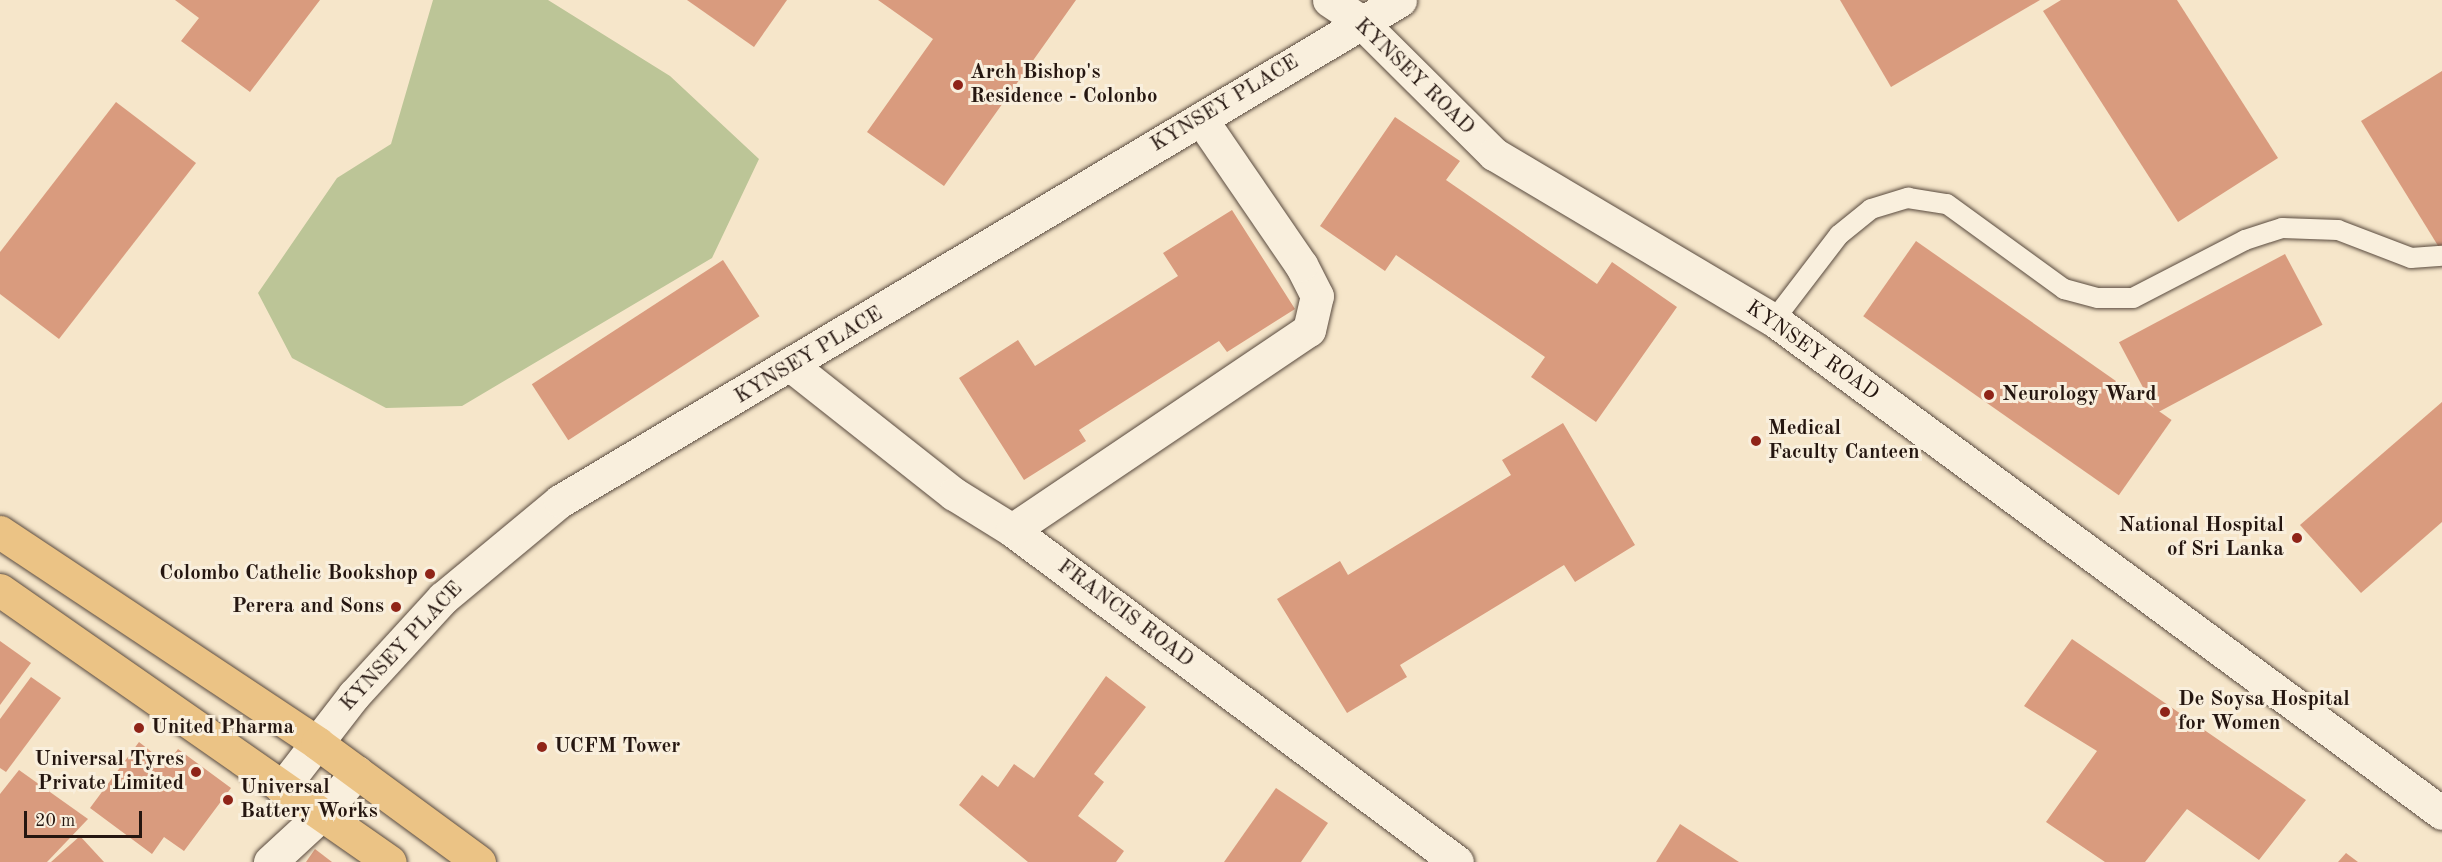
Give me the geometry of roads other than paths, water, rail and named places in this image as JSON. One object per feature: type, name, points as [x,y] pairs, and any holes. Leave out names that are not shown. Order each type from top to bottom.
[{"type":"main road","points":[[0,532],[317,743],[479,862]]},
{"type":"main road","points":[[0,590],[390,862]]},
{"type":"street","name":"KYNSEY ROAD","points":[[1329,0],[1360,21],[1494,154],[1774,320],[2442,813]]},
{"type":"street","name":"KYNSEY PLACE","points":[[282,788],[354,695],[443,598],[560,501],[792,366],[1360,21],[1400,0]]},
{"type":"street","points":[[1012,530],[1309,330],[1317,296],[1312,286],[1201,119]]},
{"type":"street","name":"FRANCIS ROAD","points":[[792,366],[954,494],[1012,530],[1457,862]]},
{"type":"street","points":[[270,862],[321,815],[357,772]]},
{"type":"lane","points":[[1774,320],[1839,235],[1871,209],[1908,198],[1947,204],[2064,289],[2098,298],[2133,298],[2245,240],[2282,228],[2338,230],[2411,258],[2442,256]]},
{"type":"place","name":"Arch Bishop's Residence - Colonbo","points":[[958,85]]},
{"type":"place","name":"Neurology Ward","points":[[1989,395]]},
{"type":"place","name":"Medical Faculty Canteen","points":[[1756,441]]},
{"type":"place","name":"National Hospital of Sri Lanka","points":[[2297,538]]},
{"type":"place","name":"Colombo Cathelic Bookshop","points":[[430,574]]},
{"type":"place","name":"Perera and Sons","points":[[396,607]]},
{"type":"place","name":"De Soysa Hospital for Women","points":[[2165,712]]},
{"type":"place","name":"United Pharma","points":[[139,728]]},
{"type":"place","name":"UCFM Tower","points":[[542,747]]},
{"type":"place","name":"Universal Tyres Private Limited","points":[[196,772]]},
{"type":"place","name":"Universal Battery Works","points":[[228,800]]}]
